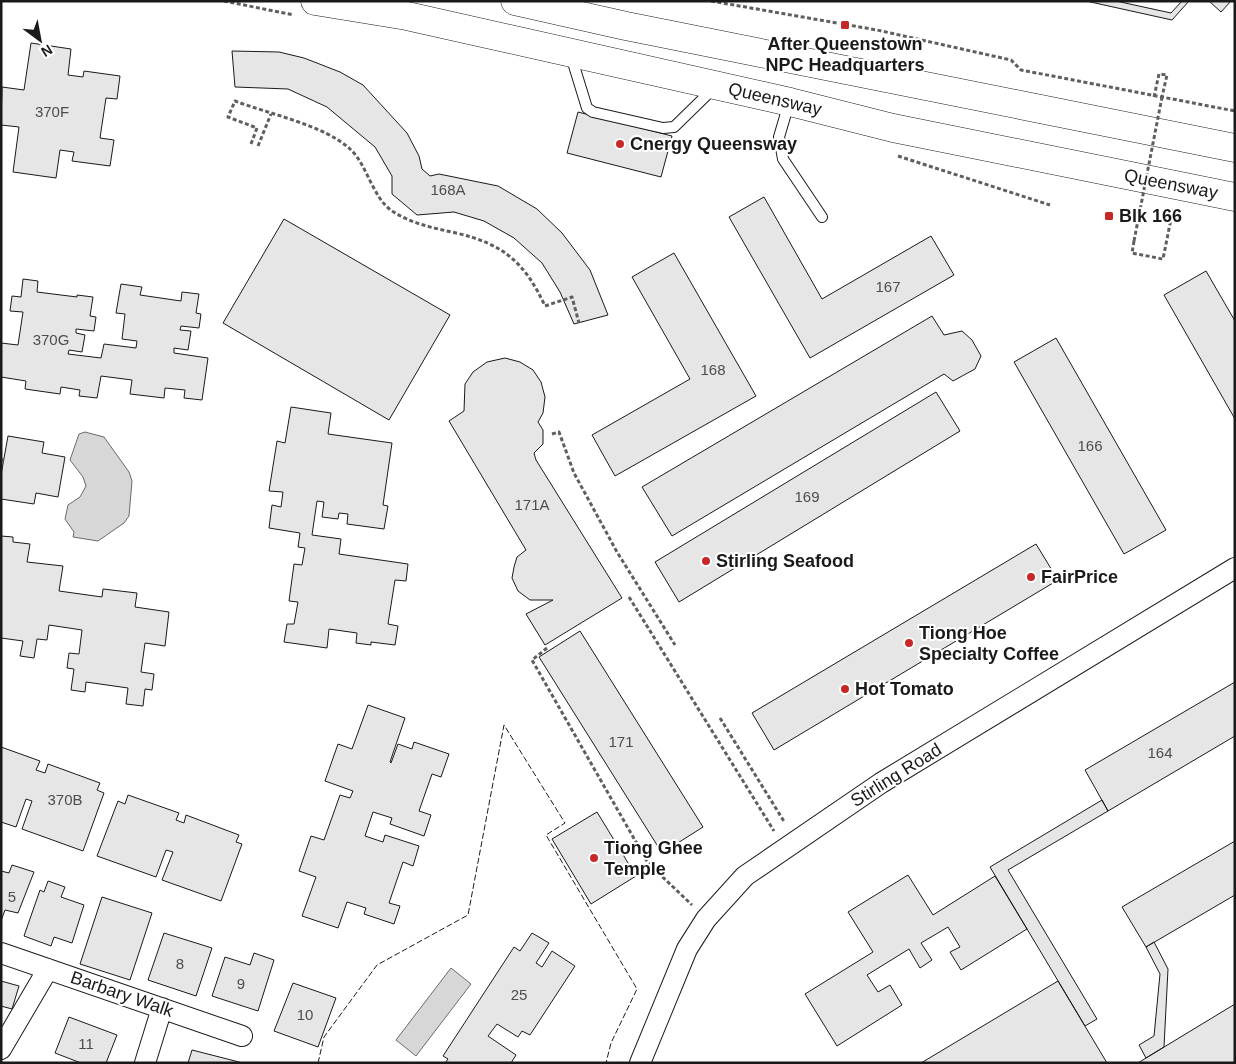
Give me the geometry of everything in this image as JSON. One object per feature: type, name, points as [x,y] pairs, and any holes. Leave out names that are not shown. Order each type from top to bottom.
[{"type":"main road","name":"Queensway","points":[[315,1],[398,9],[570,52],[790,102],[893,128],[1235,197]]},
{"type":"main road","points":[[515,1],[635,28],[1235,148]]},
{"type":"street","name":"Stirling Road","points":[[640,1063],[687,949],[706,919],[745,876],[881,783],[1235,568]]},
{"type":"street","name":"Barbary Walk","points":[[1,953],[242,1036]]},
{"type":"street","points":[[1,1050],[48,969]]},
{"type":"street","points":[[145,1063],[162,1008]]},
{"type":"lane","points":[[570,52],[587,108],[593,112],[663,128],[674,127],[716,86]]},
{"type":"lane","points":[[790,102],[779,137],[783,159],[822,217]]},
{"type":"path","points":[[711,1],[877,30],[1011,60],[1021,70],[1235,111]]},
{"type":"path","points":[[1154,97],[1159,74],[1167,75],[1132,253],[1163,258],[1178,185]]},
{"type":"path","points":[[252,144],[257,128],[228,118],[236,101],[332,136],[352,150],[373,186],[391,210],[426,228],[483,240],[517,261],[535,284],[545,306],[572,297],[579,323]]},
{"type":"path","points":[[258,146],[271,114]]},
{"type":"path","points":[[552,434],[559,432],[578,482],[617,552],[675,644]]},
{"type":"path","points":[[629,597],[790,845]]},
{"type":"path","points":[[547,648],[532,660],[648,863],[706,919]]},
{"type":"path","points":[[720,718],[790,845]]},
{"type":"shaded area","points":[[85,432],[104,437],[129,472],[132,481],[129,516],[124,523],[98,541],[73,537],[74,532],[65,519],[68,505],[80,497],[86,486],[83,477],[70,460],[79,434]]},
{"type":"shaded area","points":[[451,968],[471,984],[416,1056],[396,1040]]},
{"type":"building","points":[[1086,1],[1116,1],[1171,13],[1182,1],[1189,1],[1172,20]]},
{"type":"building","points":[[1209,1],[1231,1],[1221,12]]},
{"type":"building","points":[[31,43],[71,49],[68,75],[83,77],[84,71],[120,76],[117,99],[106,98],[100,138],[114,140],[110,166],[72,161],[74,152],[60,150],[56,178],[13,172],[19,127],[1,125],[2,87],[24,90]]},
{"type":"building","points":[[232,51],[279,52],[304,58],[340,72],[363,85],[407,133],[419,156],[422,169],[430,176],[439,174],[498,186],[537,209],[562,233],[590,270],[608,315],[574,324],[560,292],[542,263],[514,238],[484,221],[454,212],[417,215],[392,194],[392,176],[375,147],[327,107],[288,89],[235,87]]},
{"type":"building","name":"Cnergy Queensway","points":[[578,112],[672,136],[661,177],[567,153]]},
{"type":"building","points":[[764,197],[822,299],[931,236],[954,275],[810,358],[729,217]]},
{"type":"building","points":[[284,219],[450,315],[389,420],[223,323]]},
{"type":"building","points":[[674,253],[756,396],[615,476],[592,435],[690,379],[632,277]]},
{"type":"building","points":[[1206,271],[1235,321],[1235,419],[1164,295]]},
{"type":"building","points":[[23,279],[38,281],[37,292],[93,297],[90,316],[96,317],[94,331],[76,329],[76,333],[85,335],[82,352],[69,350],[68,354],[101,358],[104,344],[136,348],[137,341],[122,339],[125,314],[116,313],[121,284],[142,287],[140,295],[181,301],[182,292],[199,294],[196,313],[201,314],[199,328],[181,326],[180,330],[191,331],[188,350],[174,348],[174,353],[208,358],[202,400],[184,398],[185,390],[165,388],[164,398],[130,394],[132,380],[101,376],[97,398],[79,396],[80,390],[61,387],[60,394],[25,389],[26,381],[1,377],[1,343],[18,345],[23,312],[10,311],[12,296],[21,297]]},
{"type":"building","points":[[932,316],[944,335],[962,331],[972,340],[981,356],[975,369],[953,381],[944,374],[672,536],[642,487]]},
{"type":"building","points":[[1056,338],[1166,530],[1124,554],[1014,362]]},
{"type":"building","points":[[505,358],[520,362],[533,370],[541,382],[545,397],[543,413],[538,422],[543,430],[543,444],[534,453],[536,460],[622,598],[545,645],[526,614],[553,600],[530,600],[518,591],[512,578],[514,567],[517,557],[526,550],[449,421],[464,411],[465,384],[473,372],[487,362]]},
{"type":"building","points":[[936,392],[960,431],[679,602],[655,562]]},
{"type":"building","points":[[291,407],[331,413],[328,434],[392,443],[383,505],[388,506],[384,529],[347,524],[348,514],[339,513],[338,519],[322,517],[324,502],[317,501],[312,535],[341,539],[339,554],[408,564],[406,581],[395,580],[388,624],[398,626],[395,645],[371,642],[371,645],[356,643],[357,633],[329,629],[327,648],[284,642],[287,624],[294,624],[298,602],[289,601],[294,564],[302,565],[305,548],[298,547],[300,533],[269,528],[272,505],[281,507],[283,492],[269,491],[277,441],[285,443]]},
{"type":"building","points":[[8,436],[44,442],[42,453],[65,457],[58,497],[36,493],[34,504],[1,499],[1,475]]},
{"type":"building","points":[[1,536],[13,537],[13,542],[30,544],[27,562],[63,566],[59,591],[102,597],[103,589],[137,593],[135,607],[169,612],[165,646],[145,643],[141,672],[154,674],[152,690],[145,689],[143,706],[126,704],[128,688],[86,682],[85,692],[71,690],[74,669],[67,668],[69,653],[79,654],[82,630],[49,625],[47,640],[37,639],[34,658],[20,656],[23,641],[1,638]]},
{"type":"building","points":[[1036,544],[1058,580],[774,750],[752,713]]},
{"type":"building","points":[[580,631],[703,827],[662,853],[539,657]]},
{"type":"building","points":[[1235,682],[1235,736],[1108,811],[1085,770]]},
{"type":"building","points":[[368,705],[405,718],[391,763],[398,744],[412,749],[414,742],[449,754],[441,777],[432,774],[419,811],[431,815],[424,836],[390,824],[392,818],[373,812],[365,836],[383,842],[385,835],[419,846],[413,866],[403,862],[389,903],[400,906],[394,924],[364,914],[366,908],[347,902],[338,928],[302,916],[316,877],[299,871],[311,836],[324,840],[340,795],[350,798],[353,791],[325,781],[338,744],[352,749]]},
{"type":"building","points":[[1,747],[40,761],[36,770],[45,773],[48,764],[100,783],[97,790],[104,793],[83,851],[22,829],[32,801],[26,799],[16,827],[1,822]]},
{"type":"building","points":[[128,795],[179,813],[176,820],[184,823],[186,815],[239,835],[236,842],[242,844],[221,901],[162,880],[173,852],[166,850],[156,877],[97,856],[118,801],[125,804]]},
{"type":"building","points":[[1102,800],[1108,811],[1008,870],[1097,1019],[1085,1026],[990,867]]},
{"type":"building","name":"Tiong Ghee Temple","points":[[597,812],[636,876],[591,904],[552,839]]},
{"type":"building","points":[[1235,841],[1235,895],[1146,947],[1122,907]]},
{"type":"building","points":[[12,865],[34,872],[18,913],[5,910],[1,921],[1,871],[9,873]]},
{"type":"building","points":[[908,875],[933,915],[995,876],[1027,929],[961,970],[950,952],[960,947],[948,927],[921,943],[932,960],[920,968],[909,949],[867,975],[878,992],[890,985],[902,1005],[837,1046],[805,994],[873,952],[848,912]]},
{"type":"building","points":[[48,881],[65,887],[61,897],[84,905],[72,943],[54,937],[51,946],[24,936],[40,890],[44,892]]},
{"type":"building","points":[[102,897],[152,913],[130,980],[80,964]]},
{"type":"building","points":[[164,933],[212,948],[196,996],[148,980]]},
{"type":"building","points":[[532,933],[549,943],[536,963],[542,967],[552,951],[575,966],[530,1035],[522,1031],[518,1037],[497,1024],[488,1036],[516,1055],[511,1063],[445,1063],[448,1059],[443,1056],[514,947],[520,951]]},
{"type":"building","points":[[1154,942],[1168,969],[1164,1047],[1146,1058],[1139,1045],[1154,1036],[1160,974],[1146,947]]},
{"type":"building","points":[[254,953],[274,960],[258,1011],[212,996],[225,957],[250,965]]},
{"type":"building","points":[[1,981],[19,986],[12,1009],[1,1006]]},
{"type":"building","points":[[1058,981],[1107,1063],[921,1063]]},
{"type":"building","points":[[293,983],[336,998],[318,1047],[274,1031]]},
{"type":"building","points":[[1235,1004],[1235,1063],[1138,1063],[1146,1058]]},
{"type":"building","points":[[69,1017],[117,1035],[106,1063],[81,1063],[55,1053]]},
{"type":"building","points":[[192,1050],[243,1063],[188,1063]]},
{"type":"fence","points":[[318,1063],[324,1037],[377,965],[468,915],[504,725],[565,823],[546,835],[637,989],[611,1043],[606,1063]]},
{"type":"place","name":"After Queenstown NPC Headquarters","points":[[845,25]]},
{"type":"place","name":"Cnergy Queensway","points":[[620,144]]},
{"type":"place","name":"Blk 166","points":[[1109,216]]},
{"type":"place","name":"Stirling Seafood","points":[[706,561]]},
{"type":"place","name":"FairPrice","points":[[1031,577]]},
{"type":"place","name":"Tiong Hoe Specialty Coffee","points":[[909,643]]},
{"type":"place","name":"Hot Tomato","points":[[845,689]]},
{"type":"place","name":"Tiong Ghee Temple","points":[[594,858]]}]
